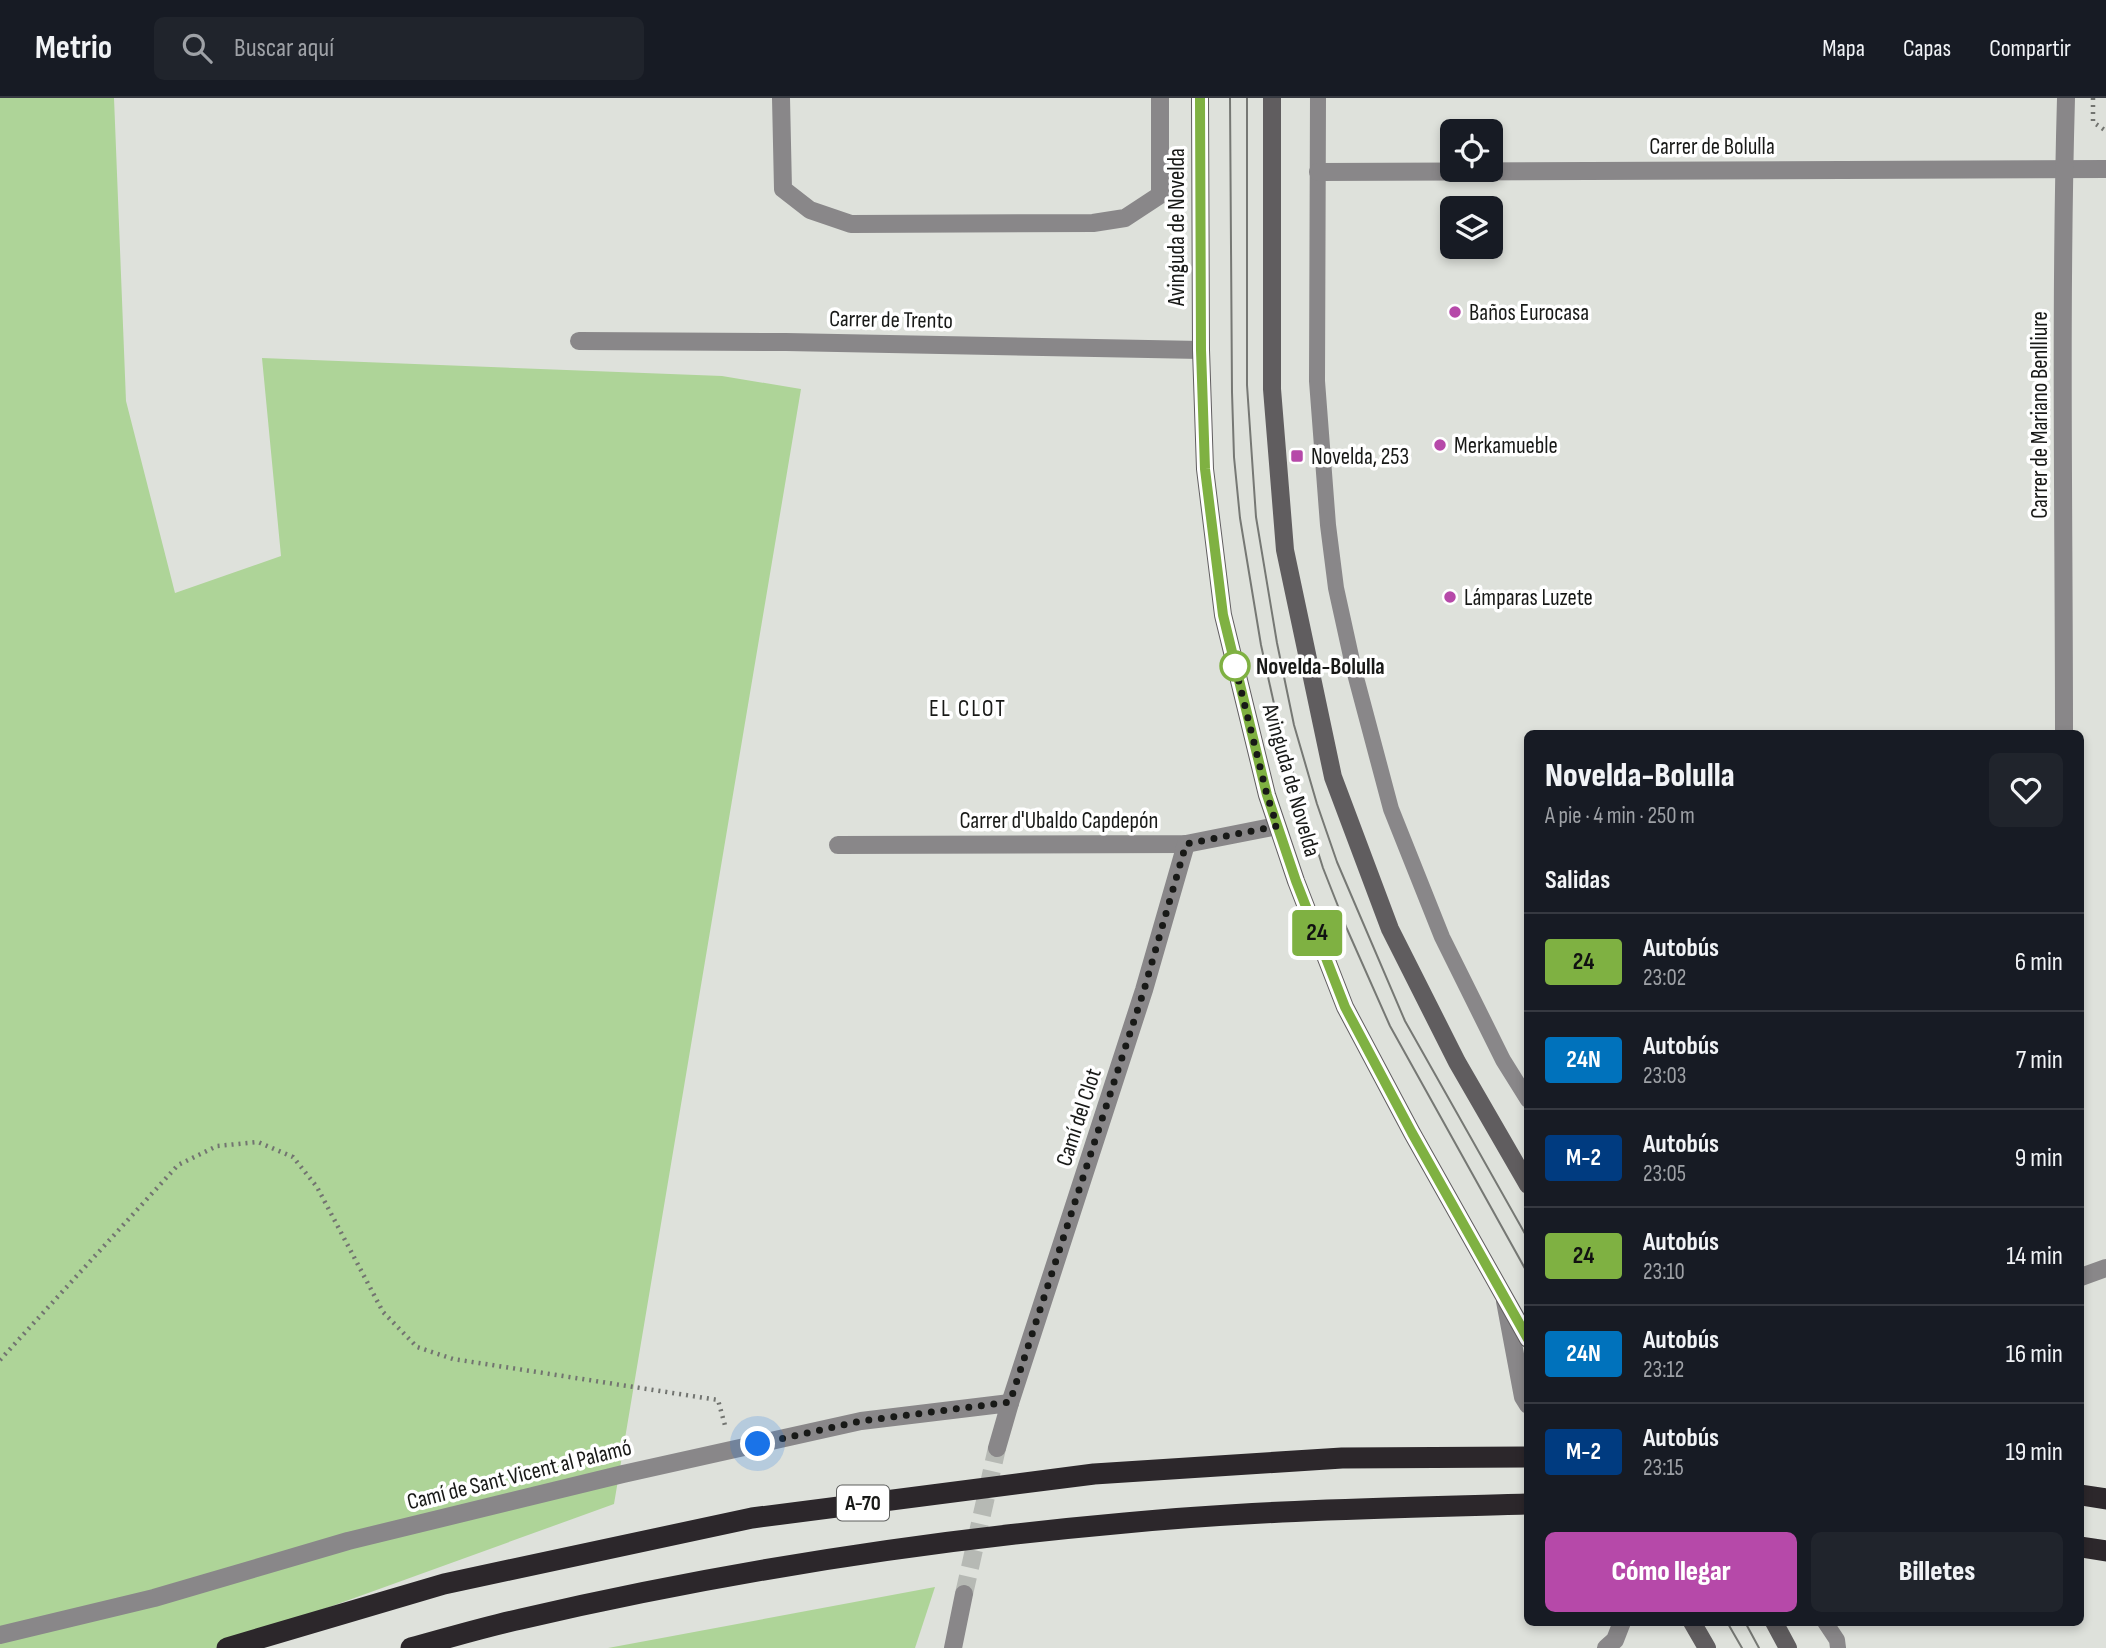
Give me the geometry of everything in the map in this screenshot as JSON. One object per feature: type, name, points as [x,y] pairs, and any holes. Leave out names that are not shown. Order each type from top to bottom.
[{"type":"highway","name":"A-70","points":[[228,1648],[444,1584],[752,1518],[1094,1474],[1342,1458],[1521,1457]]},
{"type":"highway","points":[[2084,1495],[2106,1499]]},
{"type":"highway","name":"A-70","points":[[411,1648],[519,1619],[685,1584],[851,1556],[1004,1535],[1128,1522],[1275,1513],[1524,1504]]},
{"type":"highway","points":[[2084,1547],[2106,1551]]},
{"type":"main road","name":"Avinguda de Novelda","points":[[1200,98],[1201,350],[1205,469],[1223,615],[1267,795],[1345,1007],[1524,1332]]},
{"type":"main road","name":"Avinguda de Novelda","points":[[1272,98],[1272,389],[1285,550],[1333,777],[1390,929],[1457,1062],[1524,1178]]},
{"type":"main road","points":[[1694,1626],[1706,1646]]},
{"type":"main road","points":[[1776,1626],[1788,1648]]},
{"type":"street","name":"Avinguda de Novelda","points":[[781,98],[783,189],[810,210],[851,224],[1093,223],[1125,218],[1160,195],[1160,98]]},
{"type":"street","name":"Carrer de Mariano Benlliure","points":[[2064,730],[2062,513],[2066,98]]},
{"type":"street","name":"Carrer de Bolulla","points":[[1318,172],[2106,169]]},
{"type":"street","name":"Carrer de Trento","points":[[579,341],[800,342],[1201,350]]},
{"type":"street","name":"Carrer d'Ubaldo Capdepón","points":[[838,845],[1186,844],[1277,826]]},
{"type":"street","name":"Camí del Clot","points":[[1010,1402],[1144,990],[1186,844]]},
{"type":"street","points":[[2084,1275],[2106,1268]]},
{"type":"street","points":[[1505,1301],[1524,1399]]},
{"type":"street","points":[[997,1448],[1010,1402]]},
{"type":"street","name":"Camí de Sant Vicent al Palamó","points":[[0,1635],[154,1598],[348,1541],[623,1474],[861,1421],[1010,1402]]},
{"type":"street","points":[[953,1648],[964,1594]]},
{"type":"street","points":[[1606,1648],[1615,1640],[1620,1626]]},
{"type":"lane","points":[[1318,98],[1317,381],[1328,525],[1336,588],[1354,670],[1391,809],[1442,937],[1503,1060],[1524,1094]]},
{"type":"lane","points":[[1828,1626],[1837,1640],[1838,1648]]},
{"type":"path","points":[[2093,98],[2093,122],[2106,131]]},
{"type":"path","points":[[0,1360],[178,1165],[217,1146],[258,1142],[293,1157],[317,1187],[383,1312],[417,1347],[453,1359],[719,1399],[732,1450]]},
{"type":"green space","points":[[0,98],[114,98],[126,401],[175,593],[281,556],[262,358],[722,376],[801,389],[614,1504],[216,1648],[0,1648]]},
{"type":"green space","points":[[935,1587],[915,1648],[608,1648]]},
{"type":"tunnel","points":[[964,1594],[997,1448]]},
{"type":"tram line","points":[[1230,98],[1234,457],[1240,518],[1261,645],[1280,731],[1323,868],[1390,1026],[1524,1267]]},
{"type":"tram line","points":[[1247,98],[1247,385],[1256,517],[1294,725],[1337,862],[1405,1021],[1524,1232]]},
{"type":"tram line","points":[[1729,1626],[1742,1648]]},
{"type":"tram line","points":[[1747,1626],[1759,1648]]},
{"type":"bus line","name":"24","points":[[1200,98],[1201,350],[1205,469],[1223,615],[1267,795],[1296,881],[1345,1007],[1524,1332]]},
{"type":"place","name":"Baños Eurocasa","points":[[1455,312]]},
{"type":"place","name":"Merkamueble","points":[[1440,445]]},
{"type":"place","name":"Novelda, 253","points":[[1297,456]]},
{"type":"place","name":"Lámparas Luzete","points":[[1450,597]]},
{"type":"place","name":"Novelda-Bolulla","points":[[1235,666]]},
{"type":"district","name":"EL CLOT","points":[[968,708]]},
{"type":"route","points":[[758,1444],[861,1421],[1010,1402],[1114,1086],[1186,844],[1277,826],[1235,666]]}]
